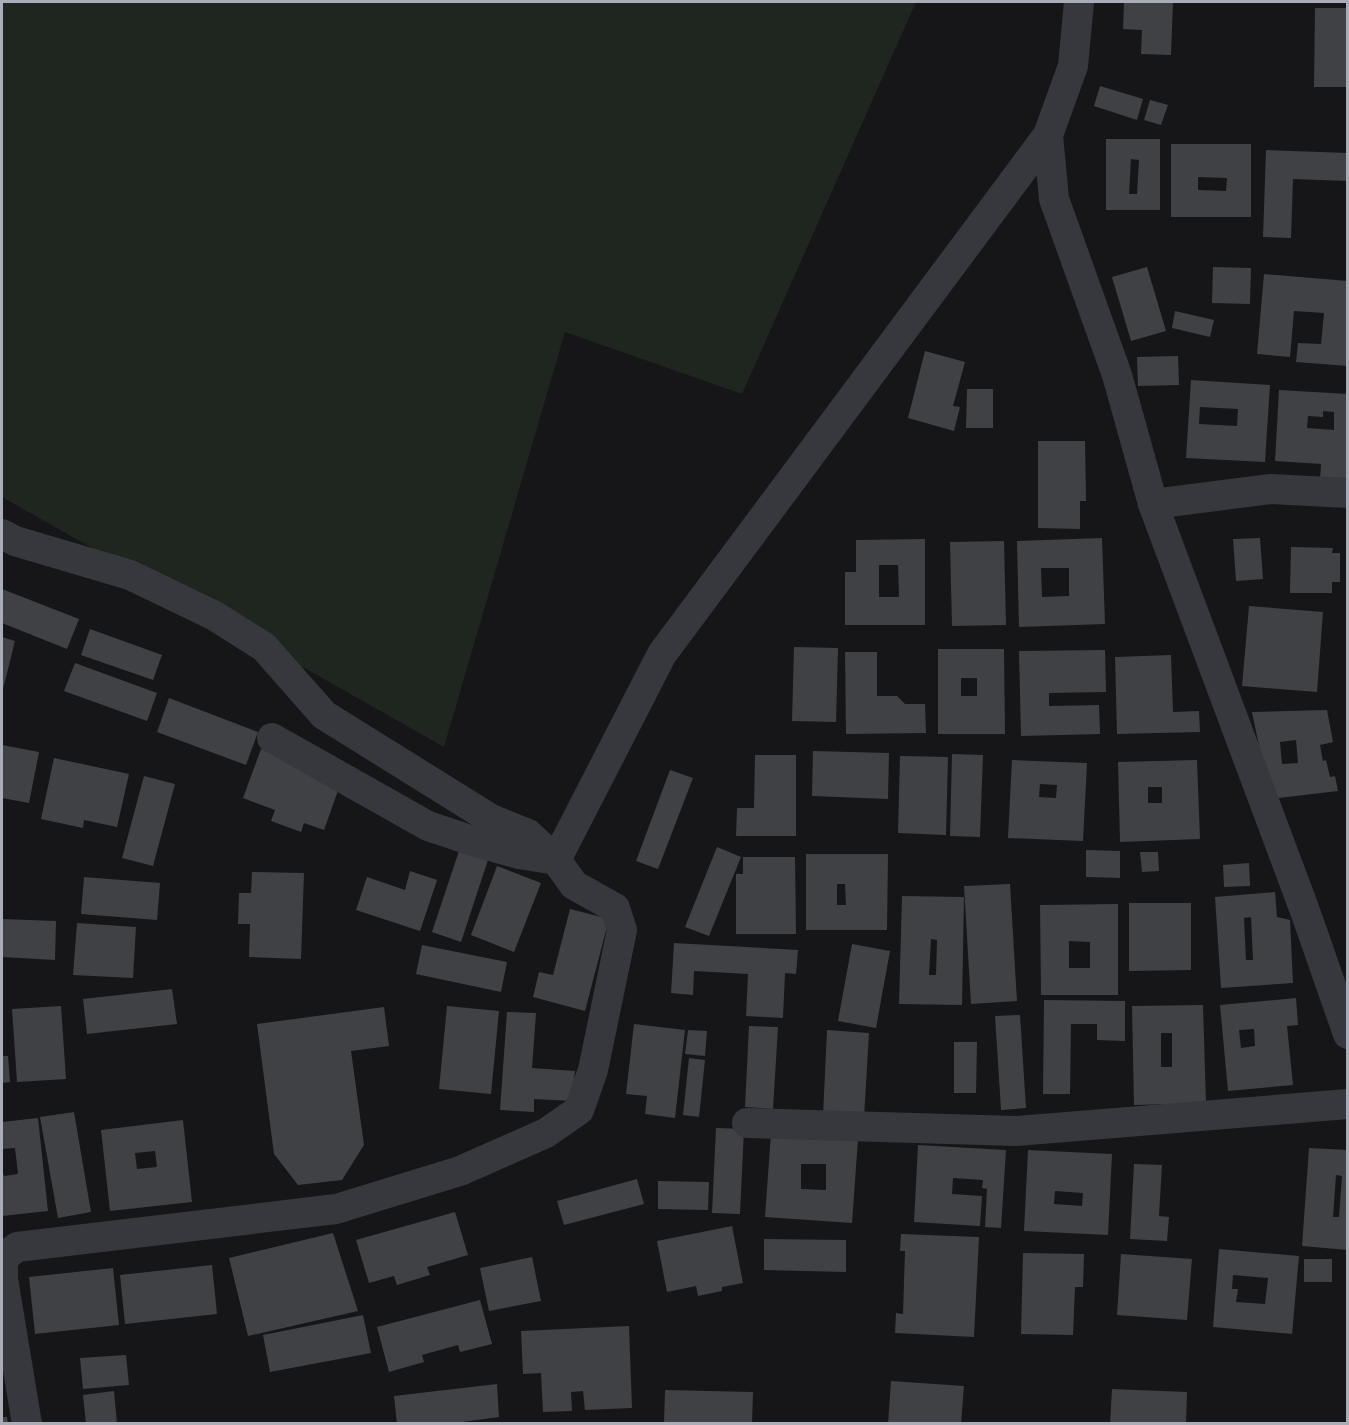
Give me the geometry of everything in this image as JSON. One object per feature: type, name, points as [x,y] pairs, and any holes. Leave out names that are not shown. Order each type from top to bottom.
[{"type":"street","points":[[556,860],[662,654],[1048,135],[1072,66],[1079,2]]},
{"type":"street","points":[[1048,135],[1054,199],[1117,375],[1153,504],[1305,911],[1347,1034]]},
{"type":"street","points":[[1153,504],[1271,489],[1347,493]]},
{"type":"street","points":[[2,534],[15,541],[130,575],[215,616],[264,647],[324,715],[491,819],[528,834],[556,860],[574,885],[615,908],[622,930],[593,1070],[579,1110],[546,1133],[460,1171],[336,1209],[16,1247],[3,1258],[3,1279],[27,1424]]},
{"type":"street","points":[[272,738],[428,826],[519,854],[556,860]]},
{"type":"street","points":[[747,1123],[1016,1131],[1347,1104]]},
{"type":"shaded area","points":[[2,2],[916,2],[742,394],[565,332],[444,747],[2,497]]},
{"type":"building","points":[[1124,2],[1173,2],[1171,55],[1141,54],[1142,30],[1123,29]]},
{"type":"building","points":[[1315,8],[1348,8],[1348,87],[1314,87]]},
{"type":"building","points":[[1100,86],[1143,99],[1137,120],[1094,106]]},
{"type":"building","points":[[1150,100],[1168,105],[1161,125],[1144,120]]},
{"type":"building","points":[[1106,139],[1160,139],[1160,210],[1106,210]],"holes":[[[1131,159],[1139,160],[1137,194],[1129,194]]]},
{"type":"building","points":[[1171,144],[1251,144],[1251,217],[1171,217]],"holes":[[[1198,177],[1227,178],[1226,191],[1198,190]]]},
{"type":"building","points":[[1266,150],[1348,153],[1348,181],[1293,179],[1291,238],[1263,237]]},
{"type":"building","points":[[1147,267],[1166,331],[1131,341],[1112,277]]},
{"type":"building","points":[[1213,267],[1251,268],[1250,304],[1212,303]]},
{"type":"building","points":[[1264,274],[1348,281],[1348,366],[1296,362],[1298,343],[1321,344],[1324,313],[1294,311],[1290,357],[1257,354]]},
{"type":"building","points":[[1175,311],[1214,320],[1210,337],[1172,328]]},
{"type":"building","points":[[925,351],[965,362],[953,406],[960,407],[954,431],[908,418]]},
{"type":"building","points":[[1178,356],[1179,385],[1138,386],[1137,357]]},
{"type":"building","points":[[1191,380],[1270,385],[1265,462],[1186,458]],"holes":[[[1200,407],[1238,409],[1237,426],[1199,424]]]},
{"type":"building","points":[[967,389],[993,389],[993,428],[966,428]]},
{"type":"building","points":[[1279,390],[1348,394],[1348,482],[1320,480],[1321,464],[1275,461]],"holes":[[[1323,411],[1334,412],[1334,430],[1307,428],[1308,416],[1323,417]]]},
{"type":"building","points":[[1038,441],[1085,441],[1086,501],[1080,501],[1080,529],[1038,528]]},
{"type":"building","points":[[1102,538],[1105,624],[1019,627],[1017,541]],"holes":[[[1041,568],[1069,568],[1069,596],[1042,597]]]},
{"type":"building","points":[[1260,538],[1263,579],[1236,581],[1233,539]]},
{"type":"building","points":[[925,539],[925,625],[845,625],[845,572],[856,572],[856,540]],"holes":[[[879,565],[898,565],[899,597],[879,597]]]},
{"type":"building","points":[[1004,541],[1006,625],[952,626],[950,542]]},
{"type":"building","points":[[1291,547],[1333,548],[1332,553],[1340,553],[1340,582],[1332,582],[1332,593],[1290,593]]},
{"type":"building","points":[[2,589],[79,619],[67,649],[2,623]]},
{"type":"building","points":[[1249,606],[1323,612],[1317,692],[1242,686]]},
{"type":"building","points":[[90,629],[162,655],[153,680],[81,655]]},
{"type":"building","points":[[2,637],[15,641],[2,693]]},
{"type":"building","points":[[794,647],[838,648],[836,722],[792,721]]},
{"type":"building","points":[[938,649],[1004,649],[1005,734],[938,734]],"holes":[[[961,678],[977,678],[977,696],[961,696]]]},
{"type":"building","points":[[1105,650],[1106,692],[1049,693],[1049,706],[1099,705],[1100,734],[1021,736],[1019,651]]},
{"type":"building","points":[[845,652],[877,652],[877,696],[897,696],[905,704],[925,704],[926,733],[846,734]]},
{"type":"building","points":[[1171,655],[1173,712],[1199,711],[1200,732],[1117,734],[1115,657]]},
{"type":"building","points":[[75,663],[157,693],[147,721],[64,691]]},
{"type":"building","points":[[169,698],[258,732],[246,765],[157,732]]},
{"type":"building","points":[[1327,710],[1333,742],[1320,745],[1323,761],[1326,760],[1330,777],[1335,776],[1338,791],[1270,799],[1252,712]],"holes":[[[1296,740],[1298,763],[1282,764],[1280,742]]]},
{"type":"building","points":[[2,745],[39,752],[29,803],[2,798]]},
{"type":"building","points":[[261,749],[323,770],[340,785],[324,830],[304,823],[301,832],[271,821],[275,810],[243,798]]},
{"type":"building","points":[[813,751],[889,753],[888,799],[812,796]]},
{"type":"building","points":[[952,754],[983,755],[980,837],[950,836]]},
{"type":"building","points":[[755,755],[796,755],[796,836],[736,836],[737,808],[754,808]]},
{"type":"building","points":[[900,756],[948,757],[946,835],[898,833]]},
{"type":"building","points":[[54,758],[129,774],[117,827],[84,820],[83,828],[41,819]]},
{"type":"building","points":[[1012,760],[1087,763],[1083,841],[1008,838]],"holes":[[[1040,784],[1057,785],[1056,798],[1039,797]]]},
{"type":"building","points":[[1197,760],[1200,839],[1120,842],[1118,762]],"holes":[[[1148,787],[1162,787],[1162,803],[1148,803]]]},
{"type":"building","points":[[670,770],[693,778],[658,869],[636,861]]},
{"type":"building","points":[[144,776],[175,784],[153,866],[122,858]]},
{"type":"building","points":[[717,847],[741,857],[709,936],[685,927]]},
{"type":"building","points":[[1086,850],[1120,851],[1120,878],[1086,877]]},
{"type":"building","points":[[459,851],[488,860],[461,942],[432,932]]},
{"type":"building","points":[[1140,852],[1158,852],[1159,871],[1142,872]]},
{"type":"building","points":[[806,854],[888,854],[887,930],[806,930]],"holes":[[[837,884],[845,884],[846,905],[837,905]]]},
{"type":"building","points":[[743,857],[795,857],[796,934],[736,934],[736,874],[743,874]]},
{"type":"building","points":[[1249,863],[1250,886],[1224,887],[1223,865]]},
{"type":"building","points":[[497,866],[541,883],[514,952],[471,935]]},
{"type":"building","points":[[410,871],[437,880],[420,931],[356,910],[367,877],[405,890]]},
{"type":"building","points":[[252,872],[304,873],[301,959],[249,957],[250,924],[238,924],[239,893],[251,893]]},
{"type":"building","points":[[84,877],[160,883],[157,920],[81,914]]},
{"type":"building","points":[[1010,884],[1017,1001],[971,1004],[964,886]]},
{"type":"building","points":[[1275,892],[1277,917],[1290,920],[1293,983],[1221,988],[1215,897]],"holes":[[[1251,917],[1253,960],[1246,960],[1244,918]]]},
{"type":"building","points":[[902,896],[964,897],[962,1005],[899,1004]],"holes":[[[931,939],[937,940],[936,975],[929,975]]]},
{"type":"building","points":[[1129,903],[1191,903],[1191,970],[1129,971]]},
{"type":"building","points":[[1118,904],[1118,995],[1041,995],[1040,905]],"holes":[[[1069,941],[1090,942],[1090,968],[1069,968]]]},
{"type":"building","points":[[570,909],[609,919],[585,1011],[533,997],[539,972],[553,975]]},
{"type":"building","points":[[2,919],[56,921],[55,960],[2,957]]},
{"type":"building","points":[[77,923],[136,927],[133,978],[73,975]]},
{"type":"building","points":[[674,943],[798,950],[796,974],[785,973],[783,1018],[746,1016],[748,974],[694,971],[693,995],[671,993]]},
{"type":"building","points":[[852,944],[890,951],[876,1028],[838,1021]]},
{"type":"building","points":[[422,945],[507,962],[501,992],[416,974]]},
{"type":"building","points":[[172,989],[177,1024],[87,1034],[83,999]]},
{"type":"building","points":[[1296,998],[1298,1025],[1287,1026],[1293,1085],[1228,1091],[1220,1005]],"holes":[[[1254,1029],[1255,1046],[1241,1048],[1239,1030]]]},
{"type":"building","points":[[1044,1000],[1125,1001],[1125,1041],[1097,1040],[1097,1024],[1071,1024],[1070,1094],[1043,1094]]},
{"type":"building","points":[[1203,1005],[1206,1103],[1134,1105],[1132,1006]],"holes":[[[1161,1033],[1172,1033],[1172,1067],[1161,1067]]]},
{"type":"building","points":[[61,1006],[66,1079],[17,1082],[12,1009]]},
{"type":"building","points":[[447,1006],[499,1011],[491,1094],[439,1089]]},
{"type":"building","points":[[384,1007],[389,1046],[351,1051],[364,1145],[342,1180],[298,1185],[274,1154],[257,1024]]},
{"type":"building","points":[[507,1012],[536,1013],[532,1068],[575,1071],[572,1101],[534,1099],[534,1112],[500,1110]]},
{"type":"building","points":[[1020,1015],[1026,1108],[1001,1110],[995,1016]]},
{"type":"building","points":[[634,1024],[685,1030],[675,1118],[645,1114],[647,1096],[626,1094]]},
{"type":"building","points":[[749,1026],[778,1027],[773,1109],[745,1107]]},
{"type":"building","points":[[688,1030],[707,1031],[705,1056],[685,1054]]},
{"type":"building","points":[[827,1030],[869,1033],[864,1118],[823,1116]]},
{"type":"building","points":[[954,1042],[977,1042],[976,1093],[954,1093]]},
{"type":"building","points":[[2,1056],[8,1056],[10,1082],[2,1083]]},
{"type":"building","points":[[689,1058],[705,1060],[699,1117],[683,1115]]},
{"type":"building","points":[[74,1112],[91,1212],[58,1218],[40,1117]]},
{"type":"building","points":[[38,1118],[48,1211],[2,1216],[2,1170],[4,1176],[18,1174],[15,1148],[2,1149],[2,1122]]},
{"type":"building","points":[[183,1120],[192,1202],[110,1211],[101,1130]],"holes":[[[155,1151],[157,1167],[137,1169],[135,1153]]]},
{"type":"building","points":[[716,1128],[744,1129],[740,1214],[712,1213]]},
{"type":"building","points":[[771,1133],[858,1139],[852,1223],[765,1217]],"holes":[[[801,1164],[826,1164],[826,1190],[801,1189]]]},
{"type":"building","points":[[918,1145],[1006,1150],[1001,1228],[985,1227],[987,1189],[982,1188],[983,1180],[953,1178],[952,1194],[982,1196],[980,1226],[914,1222]]},
{"type":"building","points":[[1309,1148],[1348,1150],[1348,1250],[1302,1246]],"holes":[[[1336,1175],[1342,1176],[1339,1217],[1333,1217]]]},
{"type":"building","points":[[1028,1150],[1112,1154],[1108,1235],[1024,1231]],"holes":[[[1055,1191],[1083,1193],[1082,1206],[1054,1204]]]},
{"type":"building","points":[[1134,1164],[1162,1165],[1159,1216],[1169,1217],[1167,1241],[1130,1239]]},
{"type":"building","points":[[637,1179],[644,1204],[564,1225],[557,1201]]},
{"type":"building","points":[[658,1181],[709,1182],[708,1210],[658,1209]]},
{"type":"building","points":[[455,1212],[468,1255],[427,1267],[430,1275],[397,1285],[394,1276],[369,1283],[356,1240]]},
{"type":"building","points":[[732,1226],[743,1283],[722,1287],[722,1291],[698,1296],[696,1286],[667,1292],[657,1241]]},
{"type":"building","points":[[333,1233],[358,1311],[248,1336],[229,1258]]},
{"type":"building","points":[[901,1234],[979,1237],[974,1337],[895,1333],[896,1313],[903,1314],[905,1251],[900,1251]]},
{"type":"building","points":[[764,1239],[846,1240],[846,1272],[764,1270]]},
{"type":"building","points":[[1219,1249],[1299,1256],[1292,1334],[1213,1327]],"holes":[[[1233,1275],[1268,1278],[1265,1304],[1236,1302],[1238,1289],[1232,1289]]]},
{"type":"building","points":[[1023,1253],[1084,1254],[1083,1287],[1075,1287],[1073,1335],[1021,1334]]},
{"type":"building","points":[[1121,1254],[1192,1259],[1187,1320],[1117,1315]]},
{"type":"building","points":[[532,1257],[541,1301],[489,1311],[480,1268]]},
{"type":"building","points":[[1304,1259],[1332,1259],[1332,1282],[1304,1282]]},
{"type":"building","points":[[212,1265],[217,1314],[125,1324],[120,1275]]},
{"type":"building","points":[[113,1268],[119,1325],[35,1334],[29,1277]]},
{"type":"building","points":[[480,1300],[492,1344],[460,1352],[458,1345],[422,1355],[424,1362],[389,1372],[377,1327]]},
{"type":"building","points":[[363,1315],[371,1353],[270,1372],[263,1335]]},
{"type":"building","points":[[629,1326],[632,1408],[585,1410],[583,1391],[571,1392],[572,1411],[543,1412],[541,1373],[523,1374],[521,1331]]},
{"type":"building","points":[[126,1355],[129,1385],[83,1389],[80,1358]]},
{"type":"building","points":[[891,1381],[964,1386],[961,1424],[888,1424]]},
{"type":"building","points":[[497,1384],[499,1417],[447,1424],[397,1424],[394,1396]]},
{"type":"building","points":[[1112,1389],[1187,1392],[1186,1424],[1110,1424]]},
{"type":"building","points":[[665,1390],[753,1392],[752,1423],[664,1422]]},
{"type":"building","points":[[114,1391],[117,1424],[86,1424],[83,1395]]},
{"type":"building","points":[[2,1417],[7,1417],[8,1424],[2,1424]]}]
